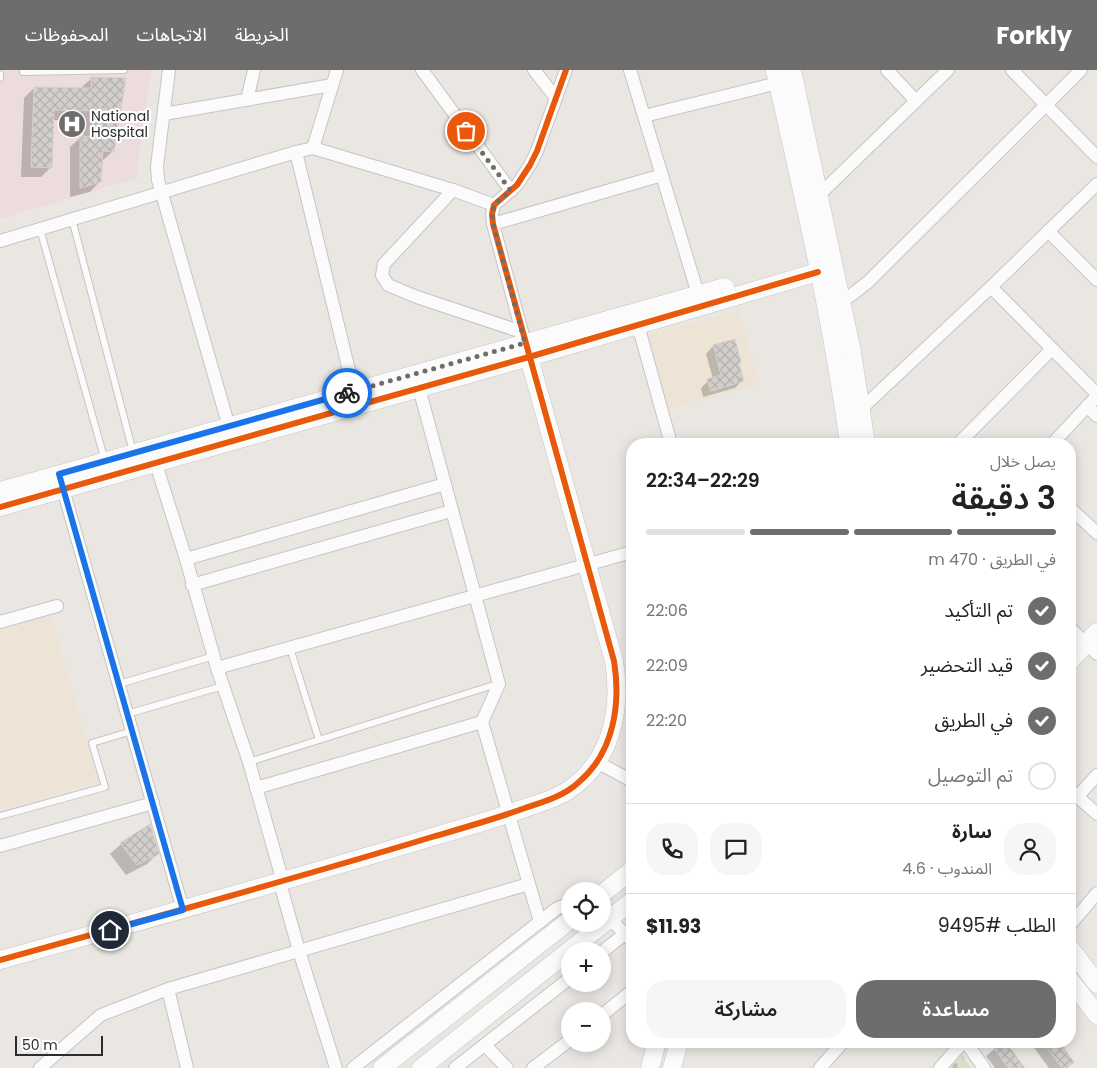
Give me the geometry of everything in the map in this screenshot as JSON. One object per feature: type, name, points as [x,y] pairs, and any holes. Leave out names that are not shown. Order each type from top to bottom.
[{"type":"street","points":[[169,70],[158,166],[160,192],[229,427]]},
{"type":"street","points":[[247,100],[254,70]]},
{"type":"street","points":[[312,148],[337,70]]},
{"type":"street","points":[[422,70],[511,191]]},
{"type":"street","points":[[534,70],[556,98]]},
{"type":"street","points":[[0,960],[282,882],[509,814],[555,798],[569,790],[579,783],[597,762],[609,739],[616,710],[617,680],[614,661],[525,344],[492,214],[494,205],[511,191],[523,176],[537,151],[566,70]]},
{"type":"street","points":[[630,70],[698,294]]},
{"type":"street","points":[[792,70],[841,300],[856,377],[865,438]]},
{"type":"street","points":[[887,70],[916,101]]},
{"type":"street","points":[[820,195],[948,70]]},
{"type":"street","points":[[1012,70],[1097,157]]},
{"type":"street","points":[[841,300],[850,296],[868,282],[1081,70]]},
{"type":"street","points":[[644,116],[777,76],[832,330],[848,438]]},
{"type":"street","points":[[164,114],[332,85]]},
{"type":"street","points":[[0,241],[312,148],[453,190],[494,205]]},
{"type":"street","points":[[296,152],[354,391]]},
{"type":"street","points":[[493,224],[662,176]]},
{"type":"street","points":[[860,410],[1097,184]]},
{"type":"street","points":[[453,190],[388,259],[382,271],[383,278],[388,285],[525,344]]},
{"type":"street","points":[[1048,231],[1097,280]]},
{"type":"street","points":[[0,507],[106,462],[698,294],[817,267]]},
{"type":"street","points":[[0,491],[61,482],[156,464],[419,388],[525,344],[638,325],[817,267]]},
{"type":"street","points":[[991,287],[1097,395],[1058,438]]},
{"type":"street","points":[[638,325],[669,438]]},
{"type":"street","points":[[964,438],[1052,349]]},
{"type":"street","points":[[419,388],[498,684],[482,722],[540,922]]},
{"type":"street","points":[[1087,406],[1097,416]]},
{"type":"street","points":[[156,464],[186,559],[215,662],[249,762],[299,951],[336,1068]]},
{"type":"street","points":[[61,482],[183,910]]},
{"type":"street","points":[[186,559],[445,484]]},
{"type":"street","points":[[192,585],[451,511]]},
{"type":"street","points":[[1076,514],[1097,533]]},
{"type":"street","points":[[215,662],[290,648],[626,554]]},
{"type":"street","points":[[0,622],[57,606]]},
{"type":"street","points":[[1076,632],[1093,643],[1076,656]]},
{"type":"street","points":[[256,788],[482,722]]},
{"type":"street","points":[[597,762],[626,779]]},
{"type":"street","points":[[1076,792],[1097,775]]},
{"type":"street","points":[[1076,796],[1097,814]]},
{"type":"street","points":[[0,846],[152,803]]},
{"type":"street","points":[[611,887],[626,875]]},
{"type":"street","points":[[40,1068],[101,1015],[168,989],[530,884]]},
{"type":"street","points":[[1076,918],[1097,893]]},
{"type":"street","points":[[611,918],[626,906]]},
{"type":"street","points":[[353,1068],[561,907]]},
{"type":"street","points":[[611,920],[626,934]]},
{"type":"street","points":[[382,1068],[561,927]]},
{"type":"street","points":[[421,1068],[594,932]]},
{"type":"street","points":[[611,947],[626,939]]},
{"type":"street","points":[[1076,956],[1097,984]]},
{"type":"street","points":[[455,1068],[561,985]]},
{"type":"street","points":[[1076,988],[1097,1015]]},
{"type":"street","points":[[168,989],[186,1068]]},
{"type":"street","points":[[611,1008],[626,997]]},
{"type":"street","points":[[485,1045],[506,1068]]},
{"type":"street","points":[[533,1068],[561,1047]]},
{"type":"street","points":[[650,1068],[655,1048]]},
{"type":"street","points":[[672,1068],[677,1048]]},
{"type":"street","points":[[820,1068],[838,1048]]},
{"type":"street","points":[[940,1068],[958,1048]]},
{"type":"street","points":[[969,1048],[984,1068]]},
{"type":"lane","points":[[22,72],[124,70]]},
{"type":"lane","points":[[72,219],[134,454]]},
{"type":"lane","points":[[40,229],[106,462]]},
{"type":"lane","points":[[290,648],[319,740]]},
{"type":"lane","points":[[118,684],[215,662]]},
{"type":"lane","points":[[249,762],[498,684]]},
{"type":"lane","points":[[127,714],[223,686]]},
{"type":"lane","points":[[0,816],[104,787],[92,743],[132,731]]},
{"type":"shaded area","name":"National Hospital","points":[[0,70],[151,70],[136,178],[0,219]]},
{"type":"shaded area","points":[[739,310],[759,384],[665,410],[645,336]]},
{"type":"shaded area","points":[[51,615],[98,781],[0,809],[0,630]]},
{"type":"green space","points":[[962,1055],[971,1068],[950,1068]]},
{"type":"building","points":[[91,77],[126,78],[114,152],[103,151],[101,182],[80,188],[80,136],[92,137],[94,111],[54,110],[52,168],[31,167],[34,87],[91,88]]},
{"type":"building","points":[[735,339],[744,381],[711,391],[707,379],[721,375],[713,345]]},
{"type":"building","points":[[150,824],[159,854],[137,865],[120,843]]},
{"type":"building","points":[[994,1048],[1010,1048],[1025,1068],[1008,1068]]},
{"type":"building","points":[[1047,1048],[1064,1048],[1074,1062],[1067,1068],[1062,1068]]},
{"type":"cycle path","points":[[0,960],[324,869],[479,823],[554,798],[579,782],[591,770],[600,756],[607,742],[615,710],[616,677],[614,661],[493,224],[492,214],[494,205],[517,185],[530,165],[537,151],[566,70]]},
{"type":"cycle path","points":[[0,507],[529,357],[818,272]]},
{"type":"way so far","points":[[347,393],[525,343],[493,224],[492,214],[494,205],[498,200],[511,191],[466,131]]},
{"type":"place","name":"National Hospital","points":[[72,124]]},
{"type":"route","points":[[110,930],[183,910],[59,474],[347,393]]}]
